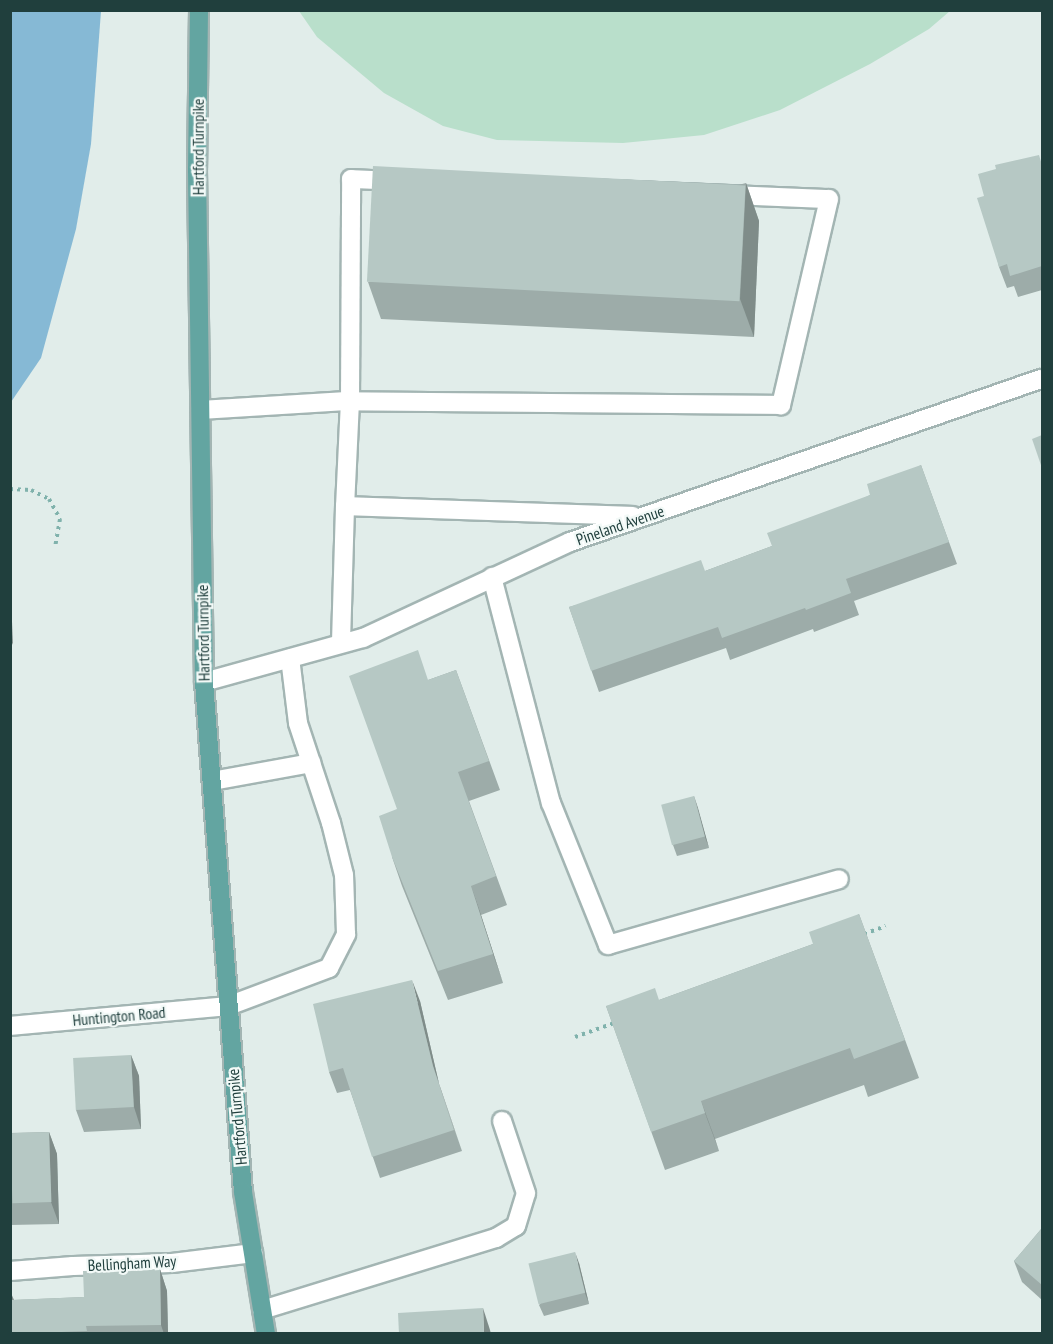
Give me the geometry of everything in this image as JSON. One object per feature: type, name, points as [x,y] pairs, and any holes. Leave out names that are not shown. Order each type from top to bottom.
[{"type":"main road","name":"Hartford Turnpike","points":[[200,10],[197,170],[204,682],[243,1192],[266,1334]]},
{"type":"street","points":[[201,410],[350,401],[781,405],[829,200],[351,179],[350,401],[341,642]]},
{"type":"street","name":"Pineland Avenue","points":[[204,682],[341,642],[363,638],[492,576],[570,542],[1042,379]]},
{"type":"street","points":[[345,506],[644,516]]},
{"type":"street","points":[[492,576],[551,803],[608,945],[839,879]]},
{"type":"street","name":"Huntington Road","points":[[10,1026],[228,1006],[329,968],[346,934],[344,875],[298,723],[290,658]]},
{"type":"street","points":[[212,781],[311,763]]},
{"type":"street","points":[[262,1310],[496,1238],[516,1226],[526,1193],[502,1121]]},
{"type":"street","name":"Bellingham Way","points":[[10,1271],[73,1266],[172,1263],[253,1252]]},
{"type":"path","points":[[10,489],[31,490],[49,499],[60,519],[55,546]]},
{"type":"path","points":[[853,938],[886,926]]},
{"type":"path","points":[[575,1037],[620,1021]]},
{"type":"green space","points":[[299,11],[950,11],[929,29],[870,64],[780,110],[704,135],[623,143],[497,140],[443,126],[384,93],[317,37]]},
{"type":"water","points":[[11,10],[101,11],[91,144],[76,229],[41,358],[11,402]]},
{"type":"building","points":[[1039,155],[1042,165],[1042,266],[1010,276],[1007,264],[999,267],[977,198],[984,196],[978,174],[996,169],[995,165]]},
{"type":"building","points":[[373,166],[745,186],[739,301],[367,282]]},
{"type":"building","points":[[1042,435],[1042,468],[1032,439]]},
{"type":"building","points":[[921,465],[949,542],[846,579],[851,593],[806,610],[805,608],[722,638],[718,627],[591,671],[569,607],[701,560],[705,571],[772,546],[767,533],[870,495],[867,484]]},
{"type":"building","points":[[418,650],[428,680],[456,670],[489,761],[458,772],[496,876],[471,886],[493,954],[438,971],[392,857],[379,816],[397,809],[349,676]]},
{"type":"building","points":[[694,796],[705,837],[672,845],[661,805]]},
{"type":"building","points":[[859,914],[905,1040],[854,1059],[850,1048],[701,1101],[705,1113],[651,1132],[606,1006],[655,988],[659,1000],[813,944],[809,932]]},
{"type":"building","points":[[412,980],[433,1066],[454,1130],[372,1157],[343,1068],[329,1072],[313,1004]]},
{"type":"building","points":[[131,1055],[134,1107],[76,1110],[73,1058]]},
{"type":"building","points":[[49,1132],[51,1202],[12,1203],[10,1133]]},
{"type":"building","points":[[1042,1228],[1042,1285],[1014,1261]]},
{"type":"building","points":[[575,1252],[585,1293],[539,1304],[528,1264]]},
{"type":"building","points":[[160,1269],[161,1325],[86,1326],[87,1331],[10,1334],[10,1300],[84,1297],[83,1271]]},
{"type":"building","points":[[483,1308],[484,1334],[399,1334],[398,1313]]}]
